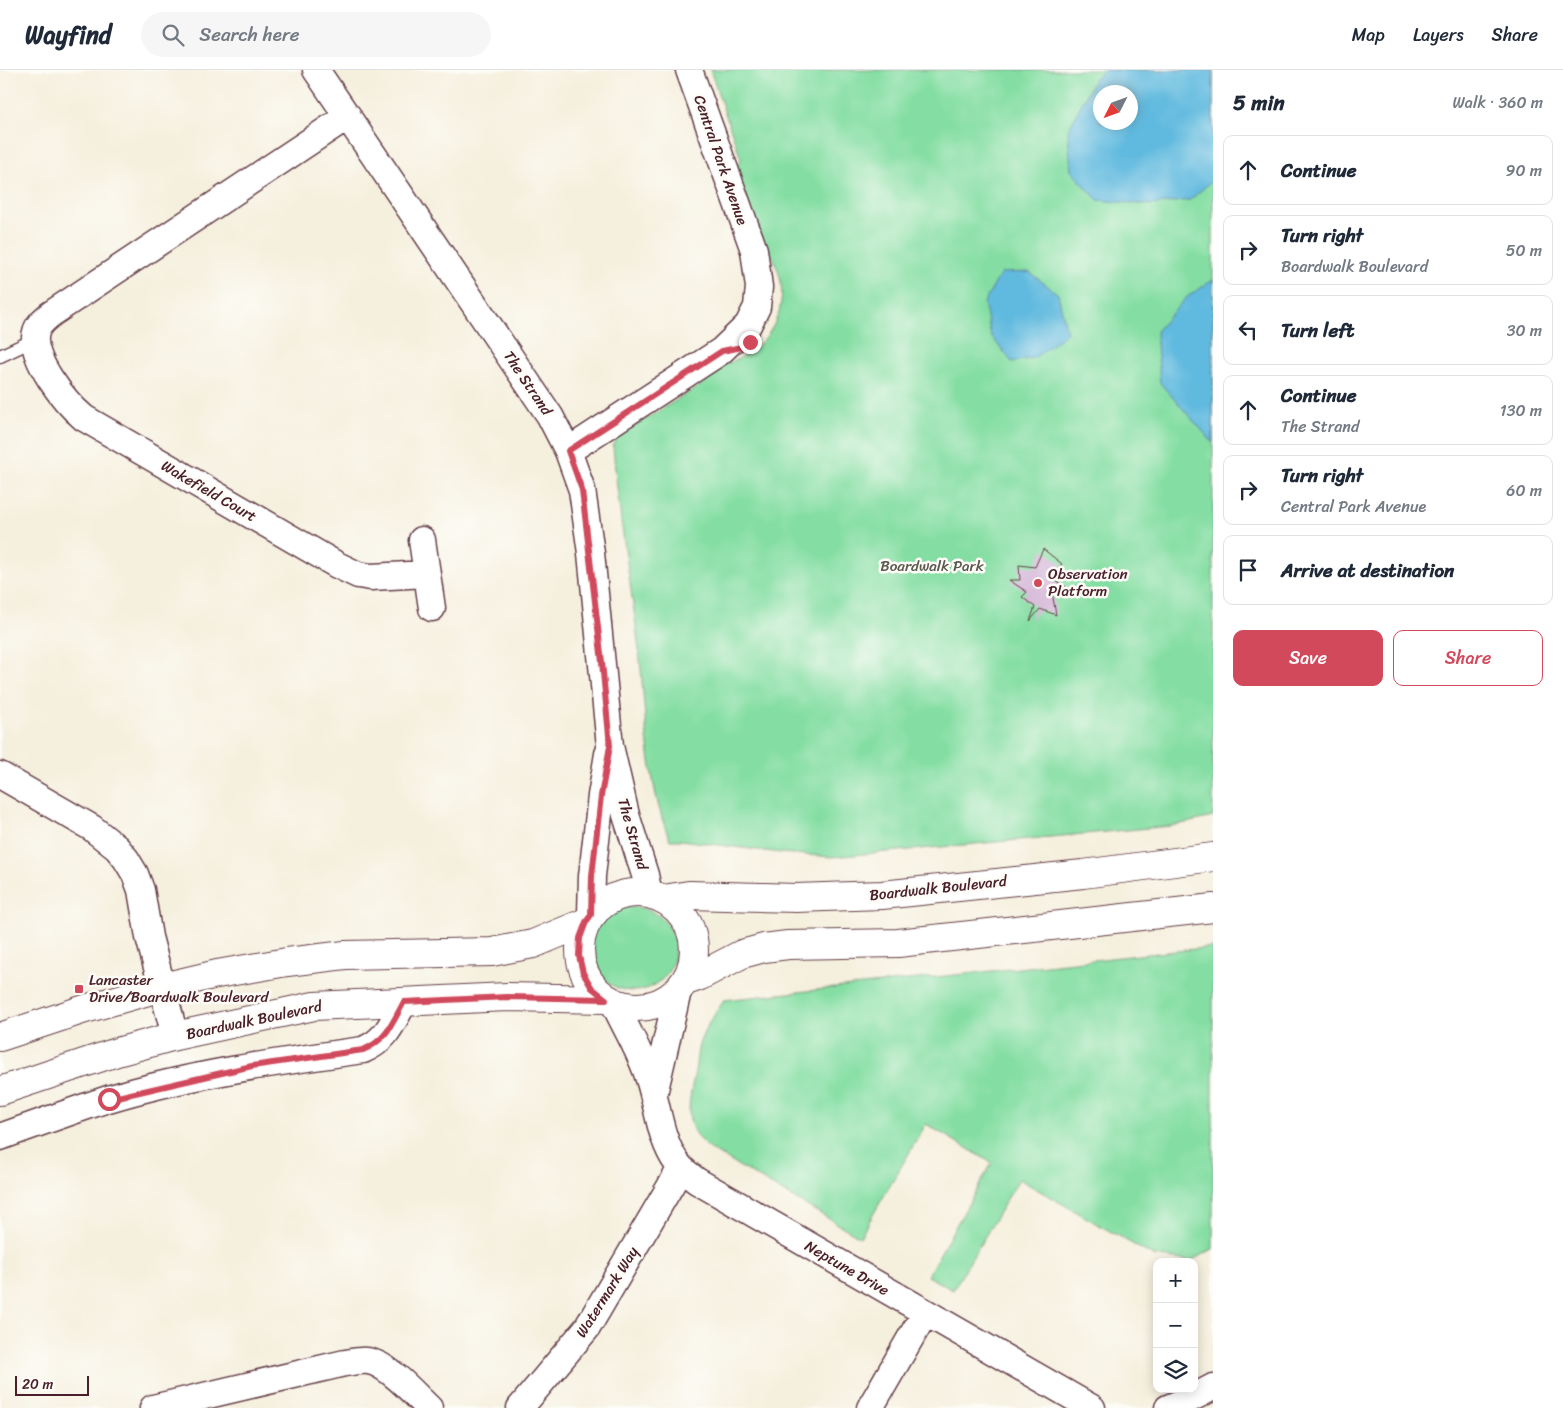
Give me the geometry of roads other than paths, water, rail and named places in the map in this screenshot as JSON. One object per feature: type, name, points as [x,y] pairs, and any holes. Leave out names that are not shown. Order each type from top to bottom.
[{"type":"main road","name":"Boardwalk Boulevard","points":[[656,896],[796,898],[882,895],[1083,874],[1213,857]]},
{"type":"main road","points":[[3,1033],[162,987],[217,974],[287,962],[345,955],[492,952],[517,948],[533,944],[588,918],[602,904],[617,896],[633,892],[656,896],[678,910],[689,926],[694,944],[693,963],[682,986]]},
{"type":"main road","points":[[588,918],[580,938],[579,956],[583,973],[592,988],[610,1001],[630,1008],[648,1007],[664,1001],[682,986],[700,976],[742,954],[764,948],[788,945],[898,942],[1213,908]]},
{"type":"main road","name":"Boardwalk Boulevard","points":[[0,1091],[117,1052],[175,1036],[314,1006],[507,997],[610,1001]]},
{"type":"street","name":"The Strand","points":[[316,70],[550,416],[568,451],[582,490],[587,525],[610,746],[626,815],[645,875],[656,896]]},
{"type":"street","name":"Central Park Avenue","points":[[568,451],[722,351],[742,347],[750,342],[765,326],[774,308],[773,280],[770,269],[754,250],[690,70]]},
{"type":"street","points":[[34,340],[37,328],[51,314],[348,116]]},
{"type":"street","name":"Wakefield Court","points":[[34,340],[43,366],[68,403],[84,418],[350,572],[358,575],[383,578],[426,574]]},
{"type":"street","points":[[422,540],[432,608]]},
{"type":"street","name":"The Strand","points":[[588,918],[601,796],[610,746]]},
{"type":"street","points":[[0,775],[92,828],[117,848],[126,859],[135,874],[141,890],[149,937],[175,1036]]},
{"type":"street","name":"Neptune Drive","points":[[654,1094],[682,986]]},
{"type":"street","name":"Neptune Drive","points":[[610,1001],[641,1058],[654,1094],[657,1113],[668,1145],[681,1168],[696,1181],[925,1313],[1095,1406]]},
{"type":"street","points":[[0,1138],[109,1099],[194,1078],[252,1066],[363,1050],[375,1045],[385,1035],[404,1002]]},
{"type":"street","name":"Watermark Way","points":[[520,1408],[587,1328],[681,1168]]},
{"type":"street","points":[[870,1408],[925,1313]]},
{"type":"street","points":[[152,1408],[345,1363],[368,1361],[387,1370],[429,1408]]},
{"type":"street","points":[[1168,1408],[1213,1387]]},
{"type":"lane","points":[[0,356],[34,340]]},
{"type":"water","points":[[1104,70],[1213,70],[1213,180],[1190,200],[1150,205],[1098,200],[1071,171],[1068,130],[1094,80]]},
{"type":"water","points":[[1029,272],[1058,294],[1067,333],[1034,358],[1012,362],[991,336],[984,303],[1001,273]]},
{"type":"water","points":[[1213,280],[1213,443],[1160,383],[1156,331],[1187,297]]},
{"type":"place","name":"Observation Platform","points":[[1038,583]]},
{"type":"place","name":"Lancaster Drive/Boardwalk Boulevard","points":[[79,989]]},
{"type":"park label","name":"Boardwalk Park","points":[[932,566]]}]
